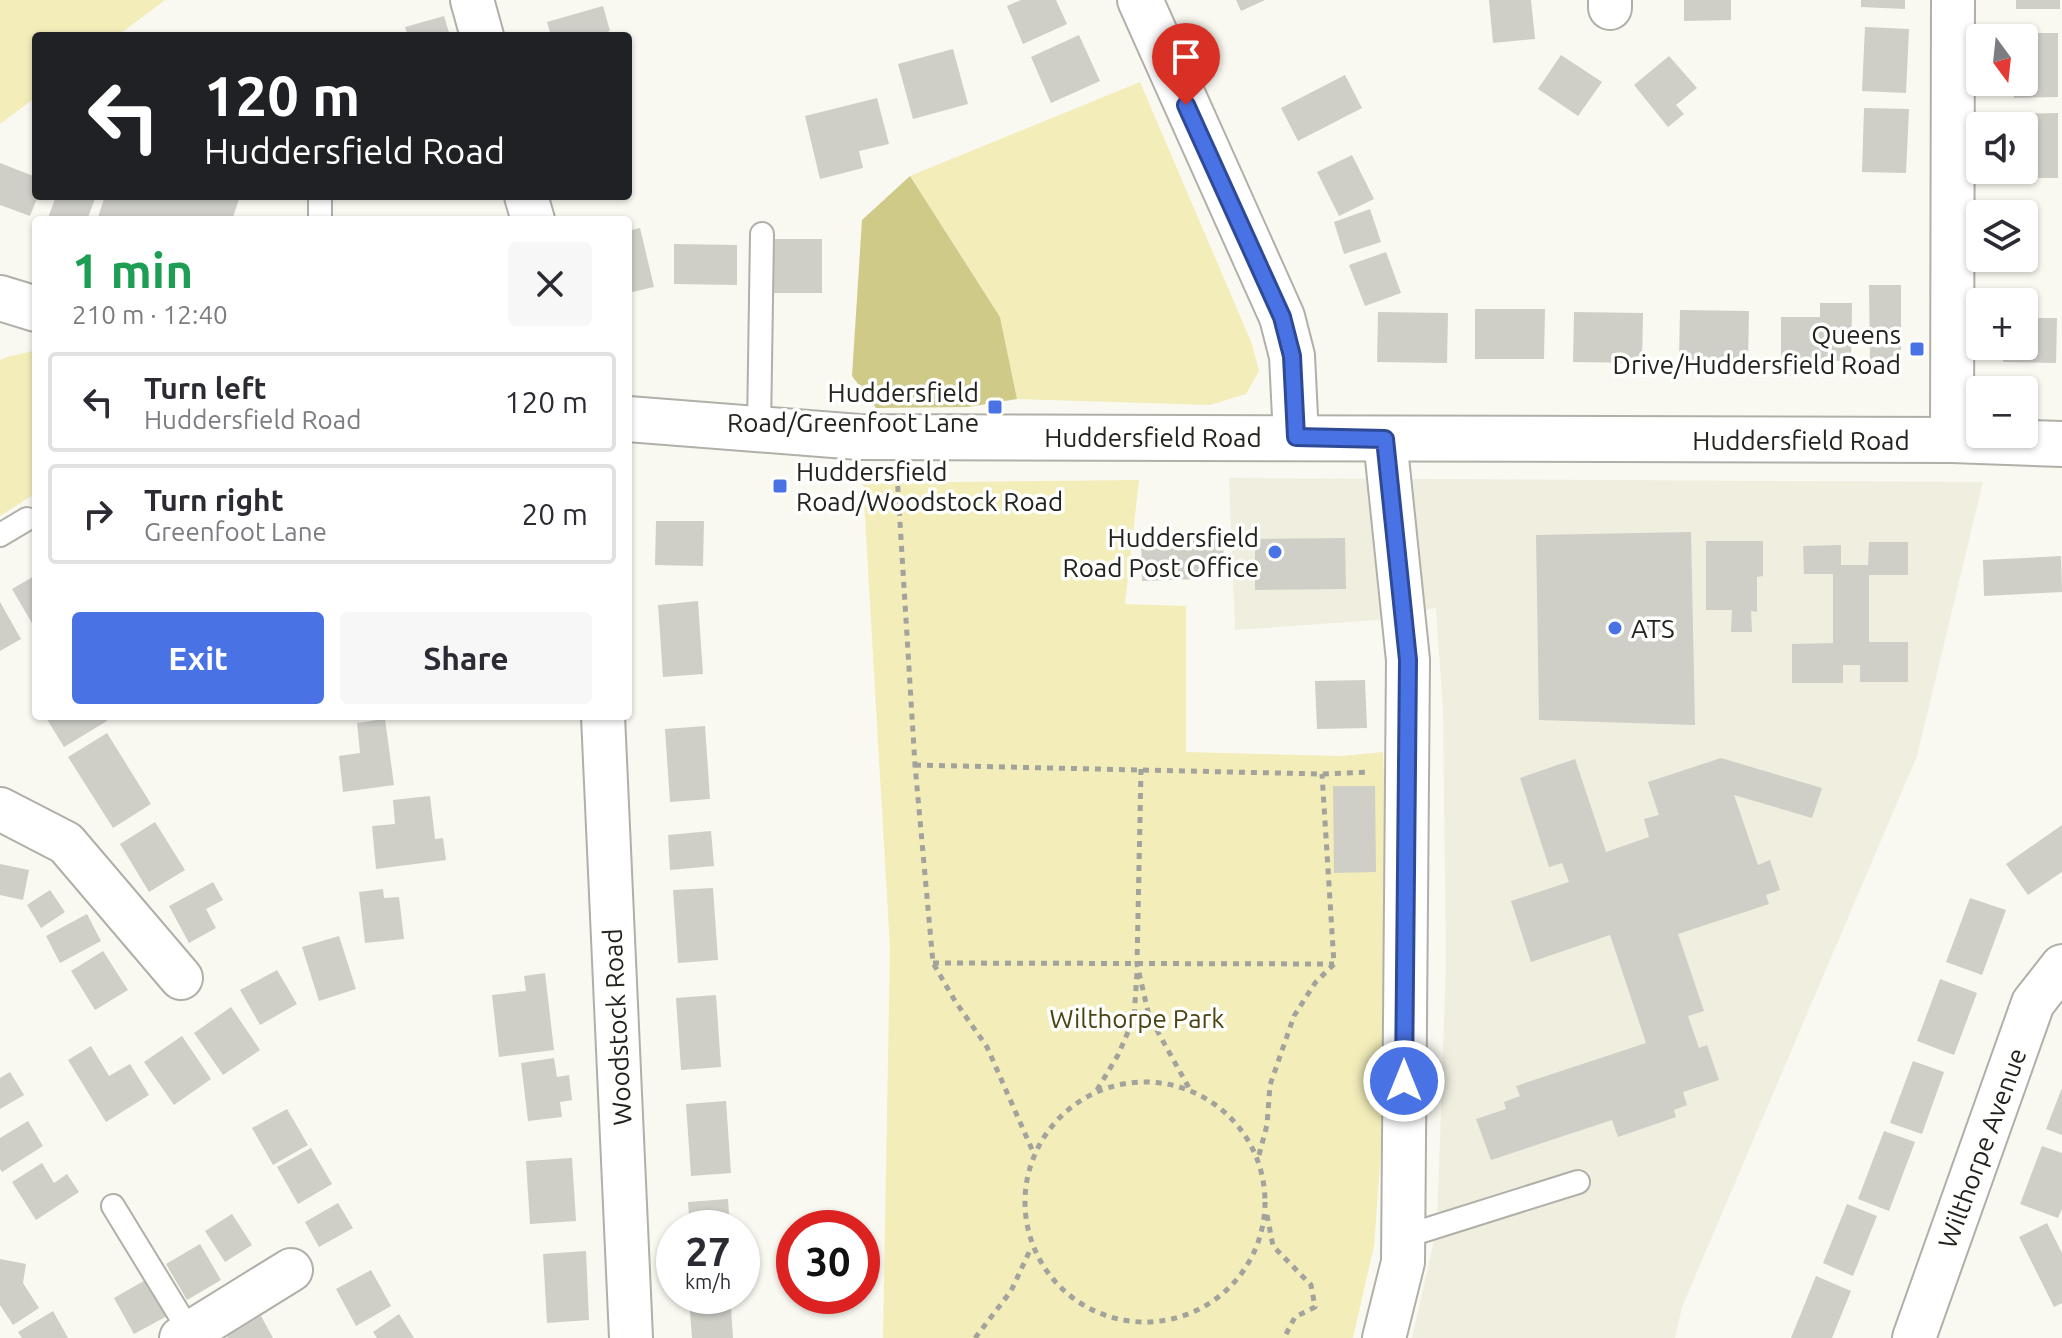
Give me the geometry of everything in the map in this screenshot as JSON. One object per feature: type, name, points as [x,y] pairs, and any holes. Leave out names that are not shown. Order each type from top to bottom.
[{"type":"main road","points":[[1140,0],[1282,317],[1292,356],[1296,437]]},
{"type":"main road","name":"Huddersfield Road","points":[[632,419],[859,437],[1952,440],[2062,444]]},
{"type":"street","points":[[472,0],[481,32]]},
{"type":"street","points":[[1952,440],[1953,0]]},
{"type":"street","points":[[1384,1338],[1403,1262],[1408,660],[1385,439]]},
{"type":"street","name":"Woodstock Road","points":[[603,720],[631,1338]]},
{"type":"street","points":[[0,809],[66,843],[181,978]]},
{"type":"street","name":"Wilthorpe Avenue","points":[[1924,1335],[2033,1003],[2062,966]]},
{"type":"street","points":[[185,1335],[291,1270]]},
{"type":"lane","points":[[759,429],[762,234]]},
{"type":"lane","points":[[0,535],[27,519]]},
{"type":"lane","points":[[1403,1237],[1578,1182]]},
{"type":"lane","points":[[113,1206],[185,1335]]},
{"type":"path","points":[[895,437],[915,765],[933,963],[987,1047],[1034,1154]]},
{"type":"path","points":[[915,765],[1322,774],[1407,770]]},
{"type":"path","points":[[1096,1091],[1118,1055],[1134,1018],[1141,769]]},
{"type":"path","points":[[1284,1338],[1295,1317],[1315,1307],[1311,1285],[1273,1246],[1259,1155],[1267,1125],[1270,1085],[1294,1016],[1315,983],[1334,964],[1322,774]]},
{"type":"path","points":[[933,963],[1334,964]]},
{"type":"path","points":[[1137,964],[1149,1016],[1190,1089]]},
{"type":"path","points":[[1259,1155],[1228,1112],[1190,1089],[1137,1081],[1096,1091],[1067,1110],[1034,1154],[1024,1205],[1032,1247],[1041,1266],[1069,1297],[1091,1311],[1152,1324],[1203,1310],[1245,1273],[1267,1215]]},
{"type":"path","points":[[975,1338],[1011,1291],[1032,1247]]},
{"type":"shaded area","points":[[910,176],[1000,317],[1017,399],[968,407],[876,408],[852,376],[862,220]]},
{"type":"shaded area","points":[[1229,478],[1983,482],[1917,756],[1682,1307],[1675,1338],[1412,1338],[1437,1227],[1446,962],[1443,711],[1436,608],[1377,620],[1235,630]]},
{"type":"green space","points":[[0,0],[165,0],[122,32],[32,32],[32,100],[0,124]]},
{"type":"green space","points":[[1140,82],[1252,344],[1259,371],[1246,394],[1210,405],[1017,399],[1000,317],[910,176]]},
{"type":"green space","points":[[32,351],[32,496],[0,516],[0,360]]},
{"type":"green space","name":"Wilthorpe Park","points":[[1139,480],[1125,604],[1186,606],[1186,752],[1342,756],[1383,752],[1388,871],[1384,1110],[1374,1246],[1353,1338],[883,1338],[890,948],[863,483]]},
{"type":"building","points":[[1021,0],[1056,0],[1067,24],[1023,44],[1007,6]]},
{"type":"building","points":[[1236,0],[1265,0],[1241,11]]},
{"type":"building","points":[[1489,0],[1531,0],[1535,39],[1493,43]]},
{"type":"building","points":[[1684,0],[1731,0],[1731,20],[1684,21]]},
{"type":"building","points":[[1861,0],[1905,0],[1905,9],[1861,7]]},
{"type":"building","points":[[2016,0],[2060,0],[2060,9],[2016,9]]},
{"type":"building","points":[[603,6],[610,31],[550,32],[547,22]]},
{"type":"building","points":[[444,16],[449,32],[407,32],[405,27]]},
{"type":"building","points":[[1865,27],[1909,29],[1906,93],[1862,91]]},
{"type":"building","points":[[2038,33],[2058,33],[2058,97],[2014,98],[2038,96]]},
{"type":"building","points":[[1079,35],[1100,81],[1051,103],[1031,57]]},
{"type":"building","points":[[953,49],[968,104],[913,119],[898,64]]},
{"type":"building","points":[[1561,55],[1602,82],[1578,116],[1538,89]]},
{"type":"building","points":[[1669,56],[1697,88],[1676,105],[1684,114],[1668,127],[1634,85]]},
{"type":"building","points":[[1345,75],[1362,108],[1298,141],[1281,108]]},
{"type":"building","points":[[877,98],[889,144],[859,151],[863,168],[820,179],[805,116]]},
{"type":"building","points":[[1864,108],[1909,109],[1906,173],[1862,172]]},
{"type":"building","points":[[2038,113],[2058,113],[2058,178],[2038,178]]},
{"type":"building","points":[[1352,155],[1374,199],[1339,216],[1317,172]]},
{"type":"building","points":[[0,163],[32,175],[32,200],[36,200],[30,216],[0,205]]},
{"type":"building","points":[[55,200],[94,200],[88,216],[49,216]]},
{"type":"building","points":[[104,200],[239,200],[233,216],[98,216]]},
{"type":"building","points":[[1370,209],[1381,242],[1344,254],[1334,222]]},
{"type":"building","points":[[640,228],[654,287],[632,292],[632,230]]},
{"type":"building","points":[[771,239],[822,239],[822,293],[771,293]]},
{"type":"building","points":[[674,244],[737,245],[737,285],[674,284]]},
{"type":"building","points":[[1386,252],[1401,293],[1365,306],[1349,265]]},
{"type":"building","points":[[1869,285],[1901,285],[1901,361],[1870,361]]},
{"type":"building","points":[[1820,303],[1852,303],[1851,361],[1781,360],[1781,317],[1820,317]]},
{"type":"building","points":[[1475,309],[1545,309],[1544,359],[1475,359]]},
{"type":"building","points":[[1680,310],[1749,311],[1748,361],[1679,361]]},
{"type":"building","points":[[1378,312],[1448,313],[1447,363],[1377,362]]},
{"type":"building","points":[[1574,312],[1643,313],[1642,363],[1573,362]]},
{"type":"building","points":[[2038,318],[2057,318],[2056,363],[2003,362],[2038,360]]},
{"type":"building","points":[[656,521],[704,521],[703,566],[655,565]]},
{"type":"building","name":"ATS","points":[[1691,532],[1695,725],[1539,720],[1536,535]]},
{"type":"building","points":[[1223,534],[1224,568],[1198,569],[1198,579],[1142,581],[1141,537]]},
{"type":"building","points":[[1345,538],[1346,589],[1255,590],[1255,539]]},
{"type":"building","points":[[1706,541],[1763,541],[1763,576],[1757,577],[1757,612],[1751,611],[1752,632],[1731,632],[1732,610],[1706,610]]},
{"type":"building","points":[[1869,542],[1908,542],[1908,575],[1869,575],[1869,642],[1908,642],[1908,682],[1860,682],[1860,665],[1843,665],[1843,683],[1792,683],[1792,644],[1833,643],[1833,574],[1804,574],[1803,546],[1841,545],[1841,565],[1868,565]]},
{"type":"building","points":[[2061,556],[2062,592],[1984,596],[1983,560]]},
{"type":"building","points":[[32,577],[32,623],[12,589]]},
{"type":"building","points":[[698,601],[703,674],[663,677],[658,605]]},
{"type":"building","points":[[0,602],[21,639],[0,651]]},
{"type":"building","points":[[1365,680],[1367,728],[1317,729],[1315,681]]},
{"type":"building","points":[[47,720],[106,720],[107,721],[64,747]]},
{"type":"building","points":[[385,720],[394,785],[343,792],[339,756],[360,753],[357,723]]},
{"type":"building","points":[[705,726],[710,799],[670,802],[665,729]]},
{"type":"building","points":[[107,733],[151,804],[113,828],[68,757]]},
{"type":"building","points":[[1721,758],[1822,788],[1812,818],[1734,795],[1758,865],[1770,860],[1780,890],[1766,895],[1769,904],[1678,934],[1704,1011],[1688,1016],[1699,1048],[1707,1045],[1719,1080],[1683,1092],[1687,1105],[1674,1110],[1676,1117],[1618,1137],[1612,1120],[1491,1160],[1476,1119],[1506,1109],[1504,1102],[1520,1096],[1516,1086],[1646,1043],[1610,935],[1531,962],[1511,901],[1569,882],[1562,863],[1549,867],[1520,778],[1575,759],[1606,852],[1649,837],[1644,819],[1659,815],[1648,782]]},
{"type":"building","points":[[1333,786],[1375,786],[1376,872],[1334,873]]},
{"type":"building","points":[[430,796],[435,839],[443,838],[446,860],[376,869],[372,826],[395,824],[393,800]]},
{"type":"building","points":[[155,822],[185,870],[149,892],[120,844]]},
{"type":"building","points":[[2062,825],[2062,872],[2028,895],[2006,864]]},
{"type":"building","points":[[711,831],[714,866],[670,870],[668,835]]},
{"type":"building","points":[[0,864],[29,870],[23,900],[0,895]]},
{"type":"building","points":[[213,882],[223,900],[206,909],[216,928],[189,943],[169,906]]},
{"type":"building","points":[[713,888],[718,960],[678,963],[673,890]]},
{"type":"building","points":[[383,889],[384,898],[399,897],[404,939],[365,943],[359,892]]},
{"type":"building","points":[[50,890],[65,912],[41,928],[27,905]]},
{"type":"building","points":[[1970,898],[2006,910],[1982,975],[1946,962]]},
{"type":"building","points":[[87,914],[101,941],[60,963],[46,936]]},
{"type":"building","points":[[339,936],[356,989],[319,1001],[302,947]]},
{"type":"building","points":[[103,951],[128,990],[95,1010],[71,971]]},
{"type":"building","points":[[277,970],[297,1004],[260,1025],[240,990]]},
{"type":"building","points":[[545,973],[554,1050],[499,1057],[492,995],[526,991],[524,976]]},
{"type":"building","points":[[1940,979],[1977,993],[1954,1055],[1917,1041]]},
{"type":"building","points":[[716,995],[721,1067],[681,1070],[676,998]]},
{"type":"building","points":[[231,1007],[260,1050],[223,1075],[194,1033]]},
{"type":"building","points":[[182,1036],[211,1079],[174,1105],[144,1062]]},
{"type":"building","points":[[91,1046],[109,1076],[130,1064],[149,1095],[106,1122],[68,1060]]},
{"type":"building","points":[[554,1058],[557,1077],[569,1075],[572,1100],[560,1102],[562,1117],[528,1121],[521,1063]]},
{"type":"building","points":[[1913,1061],[1944,1072],[1922,1134],[1890,1123]]},
{"type":"building","points":[[10,1072],[24,1095],[0,1109],[0,1078]]},
{"type":"building","points":[[2062,1088],[2062,1135],[2046,1129]]},
{"type":"building","points":[[726,1101],[731,1173],[691,1176],[686,1104]]},
{"type":"building","points":[[287,1109],[308,1145],[273,1165],[252,1128]]},
{"type":"building","points":[[28,1121],[43,1146],[2,1172],[0,1138]]},
{"type":"building","points":[[1884,1131],[1915,1142],[1889,1211],[1858,1199]]},
{"type":"building","points":[[2042,1146],[2062,1153],[2062,1209],[2058,1218],[2020,1204]]},
{"type":"building","points":[[311,1148],[332,1184],[298,1204],[277,1167]]},
{"type":"building","points":[[572,1158],[576,1221],[530,1224],[526,1161]]},
{"type":"building","points":[[42,1163],[54,1183],[67,1174],[79,1192],[36,1220],[12,1182]]},
{"type":"building","points":[[728,1199],[729,1210],[689,1210],[688,1202]]},
{"type":"building","points":[[338,1203],[353,1228],[319,1247],[305,1222]]},
{"type":"building","points":[[1847,1204],[1877,1216],[1853,1276],[1823,1263]]},
{"type":"building","points":[[232,1214],[252,1245],[225,1262],[205,1231]]},
{"type":"building","points":[[2047,1223],[2062,1253],[2062,1303],[2054,1307],[2019,1237]]},
{"type":"building","points":[[200,1244],[221,1280],[187,1300],[166,1264]]},
{"type":"building","points":[[586,1251],[589,1320],[547,1323],[543,1254]]},
{"type":"building","points":[[0,1259],[26,1264],[23,1283],[39,1308],[13,1325],[0,1305]]},
{"type":"building","points":[[371,1270],[391,1306],[356,1326],[336,1289]]},
{"type":"building","points":[[1816,1276],[1851,1291],[1832,1338],[1791,1338]]},
{"type":"building","points":[[149,1278],[169,1315],[134,1334],[114,1298]]},
{"type":"building","points":[[53,1311],[68,1338],[22,1338],[18,1332]]},
{"type":"building","points":[[399,1314],[414,1338],[377,1338],[373,1332]]},
{"type":"building","points":[[690,1314],[731,1314],[733,1338],[692,1338]]},
{"type":"building","points":[[261,1316],[273,1338],[228,1338],[227,1336]]},
{"type":"place","name":"Queens Drive/Huddersfield Road","points":[[1917,349]]},
{"type":"place","name":"Huddersfield Road/Greenfoot Lane","points":[[995,407]]},
{"type":"place","name":"Huddersfield Road/Woodstock Road","points":[[780,486]]},
{"type":"place","name":"Huddersfield Road Post Office","points":[[1275,552]]},
{"type":"place","name":"ATS","points":[[1615,628]]},
{"type":"route","points":[[1186,105],[1282,317],[1292,356],[1296,437],[1385,439],[1408,660],[1404,1081]]}]
